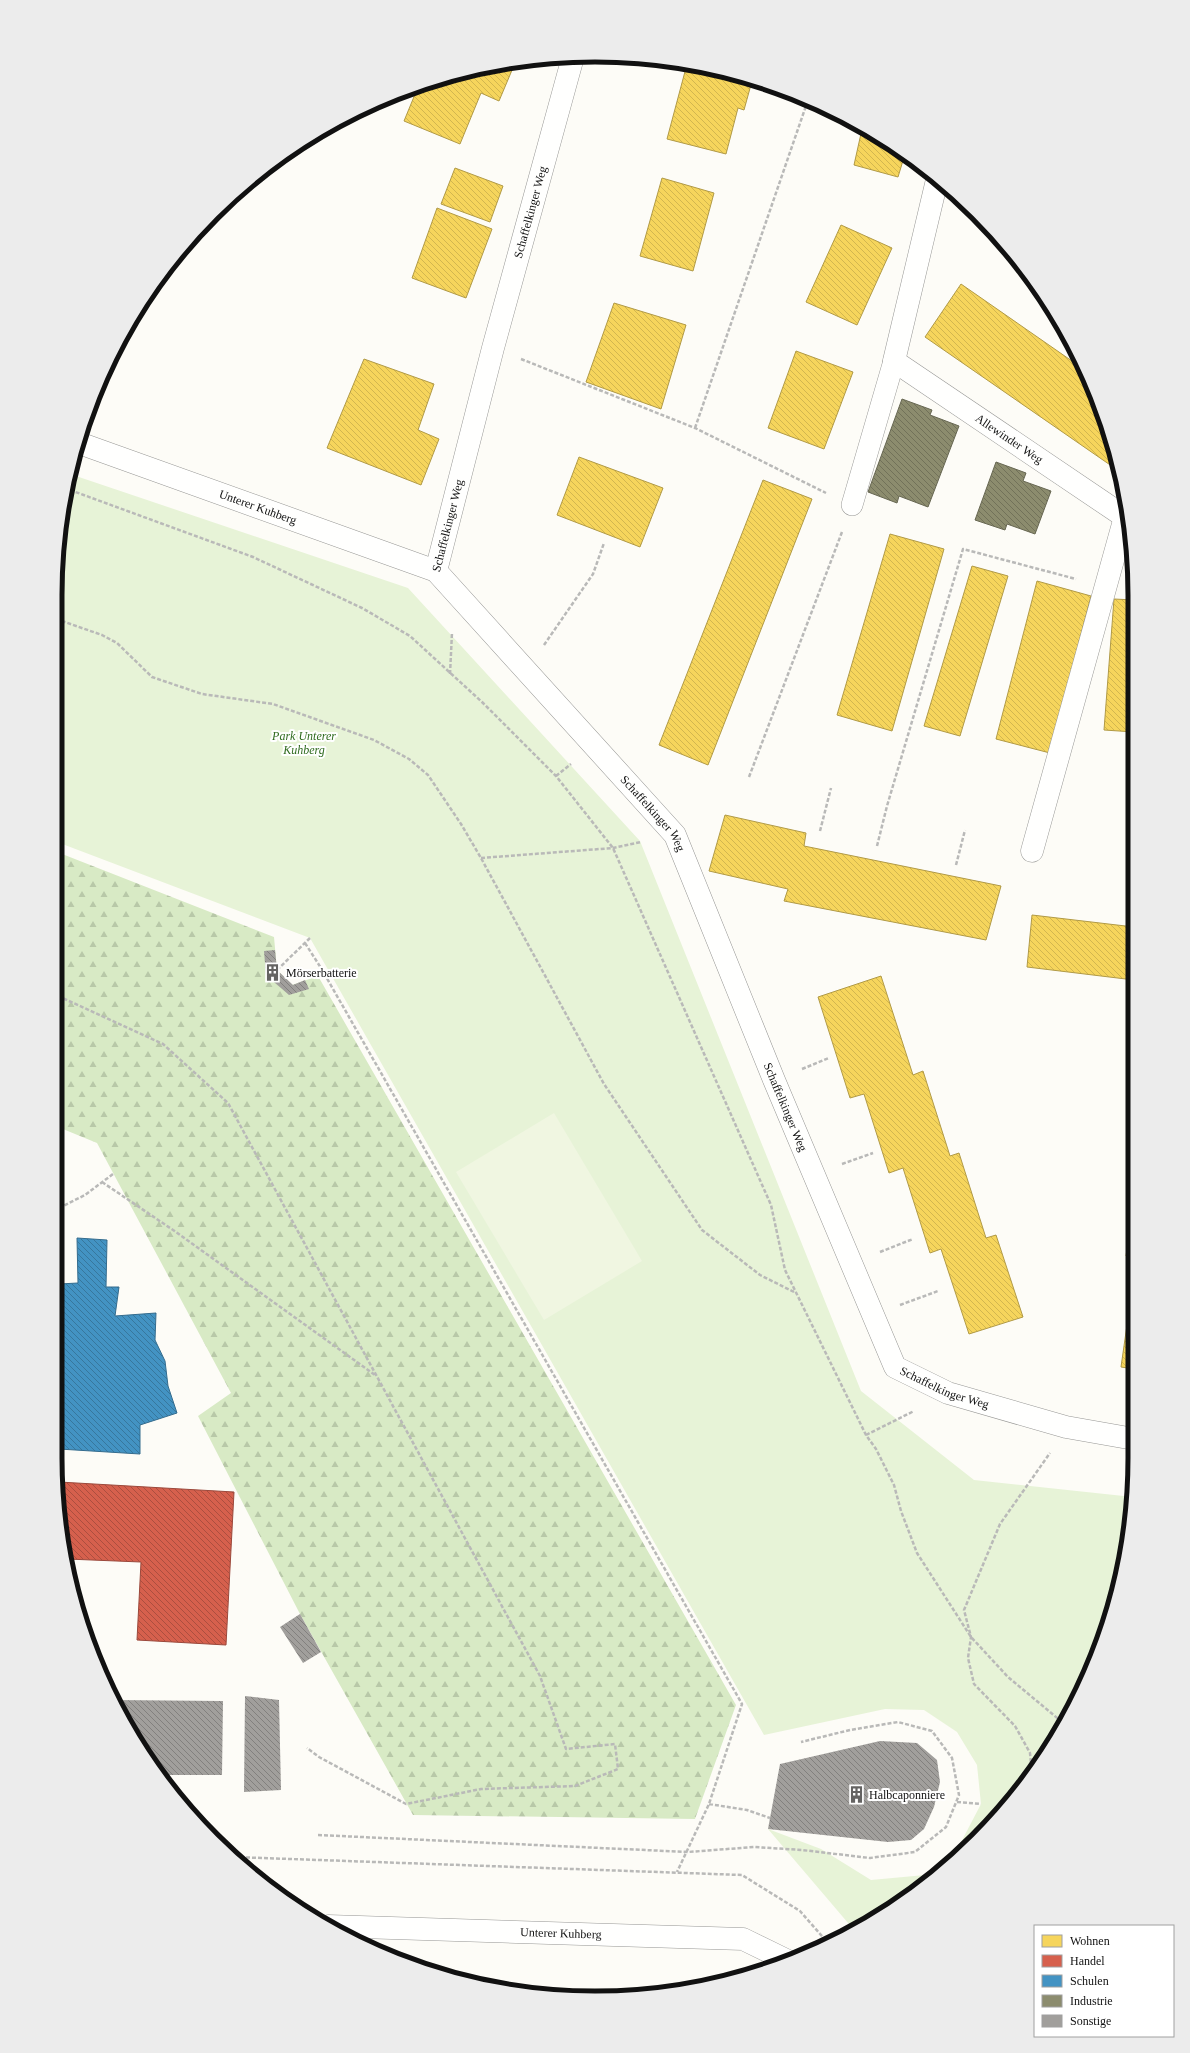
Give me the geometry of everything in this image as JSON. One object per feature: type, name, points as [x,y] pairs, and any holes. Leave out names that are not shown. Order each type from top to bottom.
[{"type":"street","name":"Schaffelkinger Weg","points":[[571,63],[493,348],[436,571],[675,835],[774,1080],[895,1367],[948,1394],[1066,1427],[1128,1438]]},
{"type":"street","points":[[894,361],[935,185]]},
{"type":"street","name":"Allewinder Weg","points":[[894,361],[1121,515]]},
{"type":"street","name":"Unterer Kuhberg","points":[[84,445],[436,571]]},
{"type":"street","points":[[1032,851],[1123,524]]},
{"type":"street","name":"Unterer Kuhberg","points":[[340,1926],[744,1939],[781,1957]]},
{"type":"lane","points":[[852,505],[894,361]]},
{"type":"path","points":[[695,428],[806,106]]},
{"type":"path","points":[[493,348],[695,428],[852,505],[749,777]]},
{"type":"path","points":[[72,491],[253,557],[362,608],[410,636],[482,702],[556,776],[613,848],[771,1205],[785,1270],[866,1435],[876,1448],[894,1486],[901,1511],[917,1553],[971,1637],[1008,1677],[1059,1720]]},
{"type":"path","points":[[525,669],[556,630],[593,574],[604,544]]},
{"type":"path","points":[[877,846],[887,806],[963,549],[1105,587]]},
{"type":"path","points":[[62,621],[102,635],[117,644],[152,677],[202,694],[273,704],[374,740],[409,759],[428,775],[461,824],[604,1084],[702,1230],[760,1274],[796,1293]]},
{"type":"path","points":[[820,831],[832,788]]},
{"type":"path","points":[[956,865],[965,830]]},
{"type":"path","points":[[480,858],[613,848],[675,835]]},
{"type":"path","points":[[277,970],[310,938]]},
{"type":"path","points":[[305,943],[325,975],[742,1704],[709,1804],[688,1852],[677,1872]]},
{"type":"path","points":[[62,998],[163,1044],[228,1103],[540,1676],[566,1749],[615,1744],[618,1768],[575,1786],[481,1789],[406,1804],[319,1757],[307,1748]]},
{"type":"path","points":[[62,1206],[85,1195],[113,1174]]},
{"type":"path","points":[[102,1182],[176,1232],[375,1375]]},
{"type":"path","points":[[851,1262],[913,1239]]},
{"type":"path","points":[[874,1316],[938,1291]]},
{"type":"path","points":[[866,1435],[948,1394]]},
{"type":"path","points":[[1031,1764],[1030,1753],[1015,1726],[974,1684],[968,1658],[971,1637],[964,1610],[1000,1524],[1026,1488],[1066,1427]]},
{"type":"path","points":[[318,1835],[688,1852],[754,1847],[802,1850],[870,1858],[915,1852],[946,1827],[959,1795],[952,1758],[932,1731],[898,1722],[850,1730],[802,1742]]},
{"type":"path","points":[[957,1802],[981,1804]]},
{"type":"path","points":[[709,1804],[747,1810],[770,1818]]},
{"type":"path","points":[[242,1857],[742,1875],[800,1911],[824,1939]]},
{"type":"green space","name":"Park Unterer Kuhberg","points":[[76,476],[408,588],[640,841],[861,1391],[974,1480],[1127,1496],[1118,1562],[1100,1629],[1073,1694],[1057,1724],[1018,1782],[972,1835],[919,1881],[862,1920],[851,1926],[768,1829],[821,1849],[871,1880],[925,1875],[959,1846],[981,1804],[977,1765],[957,1732],[924,1710],[885,1709],[764,1735],[310,938],[62,844],[63,560],[72,491]]},
{"type":"green space","points":[[62,854],[274,937],[277,970],[292,985],[318,976],[736,1705],[695,1819],[413,1815],[300,1614],[198,1416],[231,1393],[97,1143],[62,1129]]},
{"type":"green space","points":[[554,1113],[642,1261],[544,1320],[456,1172]]},
{"type":"building: Wohnen","points":[[513,69],[499,101],[481,93],[460,144],[404,121],[415,93],[457,80]]},
{"type":"building: Wohnen","points":[[685,70],[751,85],[744,110],[738,108],[726,154],[667,139]]},
{"type":"building: Wohnen","points":[[861,133],[903,161],[898,177],[854,165]]},
{"type":"building: Wohnen","points":[[455,168],[503,186],[490,222],[441,204]]},
{"type":"building: Wohnen","points":[[662,178],[714,193],[693,271],[640,256]]},
{"type":"building: Wohnen","points":[[437,208],[492,229],[466,298],[412,278]]},
{"type":"building: Wohnen","points":[[841,225],[892,248],[857,325],[806,302]]},
{"type":"building: Wohnen","points":[[961,284],[1075,363],[1100,424],[1112,466],[925,337]]},
{"type":"building: Wohnen","points":[[614,303],[686,325],[661,409],[586,382]]},
{"type":"building: Wohnen","points":[[796,351],[853,372],[824,449],[768,428]]},
{"type":"building: Wohnen","points":[[364,359],[434,384],[418,430],[439,439],[421,485],[327,448]]},
{"type":"building: Wohnen","points":[[579,457],[663,488],[640,547],[557,515]]},
{"type":"building: Wohnen","points":[[763,480],[812,499],[708,765],[659,745]]},
{"type":"building: Wohnen","points":[[890,534],[944,549],[892,731],[837,715]]},
{"type":"building: Wohnen","points":[[972,566],[1008,576],[960,736],[924,726]]},
{"type":"building: Wohnen","points":[[1037,581],[1091,596],[1050,753],[996,739]]},
{"type":"building: Wohnen","points":[[1114,599],[1128,600],[1128,732],[1104,730]]},
{"type":"building: Wohnen","points":[[725,815],[806,833],[804,846],[1001,886],[986,940],[784,901],[788,889],[709,871]]},
{"type":"building: Wohnen","points":[[1032,915],[1128,926],[1128,979],[1027,967]]},
{"type":"building: Wohnen","points":[[881,976],[913,1075],[923,1071],[950,1156],[959,1153],[986,1238],[996,1235],[1023,1317],[969,1334],[941,1249],[930,1253],[903,1168],[889,1173],[864,1094],[850,1098],[818,997]]},
{"type":"building: Wohnen","points":[[1128,1242],[1128,1256],[1126,1256]]},
{"type":"building: Wohnen","points":[[1128,1318],[1128,1368],[1121,1367]]},
{"type":"building: Handel","points":[[63,1482],[234,1492],[226,1645],[137,1640],[141,1562],[72,1559]]},
{"type":"building: Schulen","points":[[77,1238],[107,1240],[106,1287],[119,1287],[115,1316],[156,1313],[155,1340],[165,1361],[168,1386],[177,1413],[140,1425],[140,1454],[62,1449],[62,1284],[78,1283]]},
{"type":"building: Industrie","points":[[902,399],[932,410],[930,415],[959,426],[928,507],[899,496],[897,503],[868,492]]},
{"type":"building: Industrie","points":[[996,462],[1026,473],[1023,481],[1051,491],[1035,534],[1007,524],[1005,530],[975,520]]},
{"type":"building: Sonstige","name":"Mörserbatterie","points":[[275,950],[277,970],[293,985],[305,980],[309,989],[289,995],[266,975],[264,951]]},
{"type":"building: Sonstige","points":[[300,1614],[321,1652],[303,1663],[280,1627]]},
{"type":"building: Sonstige","points":[[245,1696],[279,1700],[281,1790],[244,1792]]},
{"type":"building: Sonstige","points":[[120,1700],[223,1701],[222,1775],[167,1775],[133,1724]]},
{"type":"building: Sonstige","name":"Halbcaponniere","points":[[880,1741],[917,1743],[937,1760],[940,1782],[934,1807],[924,1829],[911,1840],[888,1842],[768,1829],[780,1764]]},
{"type":"place","name":"Mörserbatterie","points":[[273,973]]},
{"type":"place","name":"Halbcaponniere","points":[[856,1795]]}]
